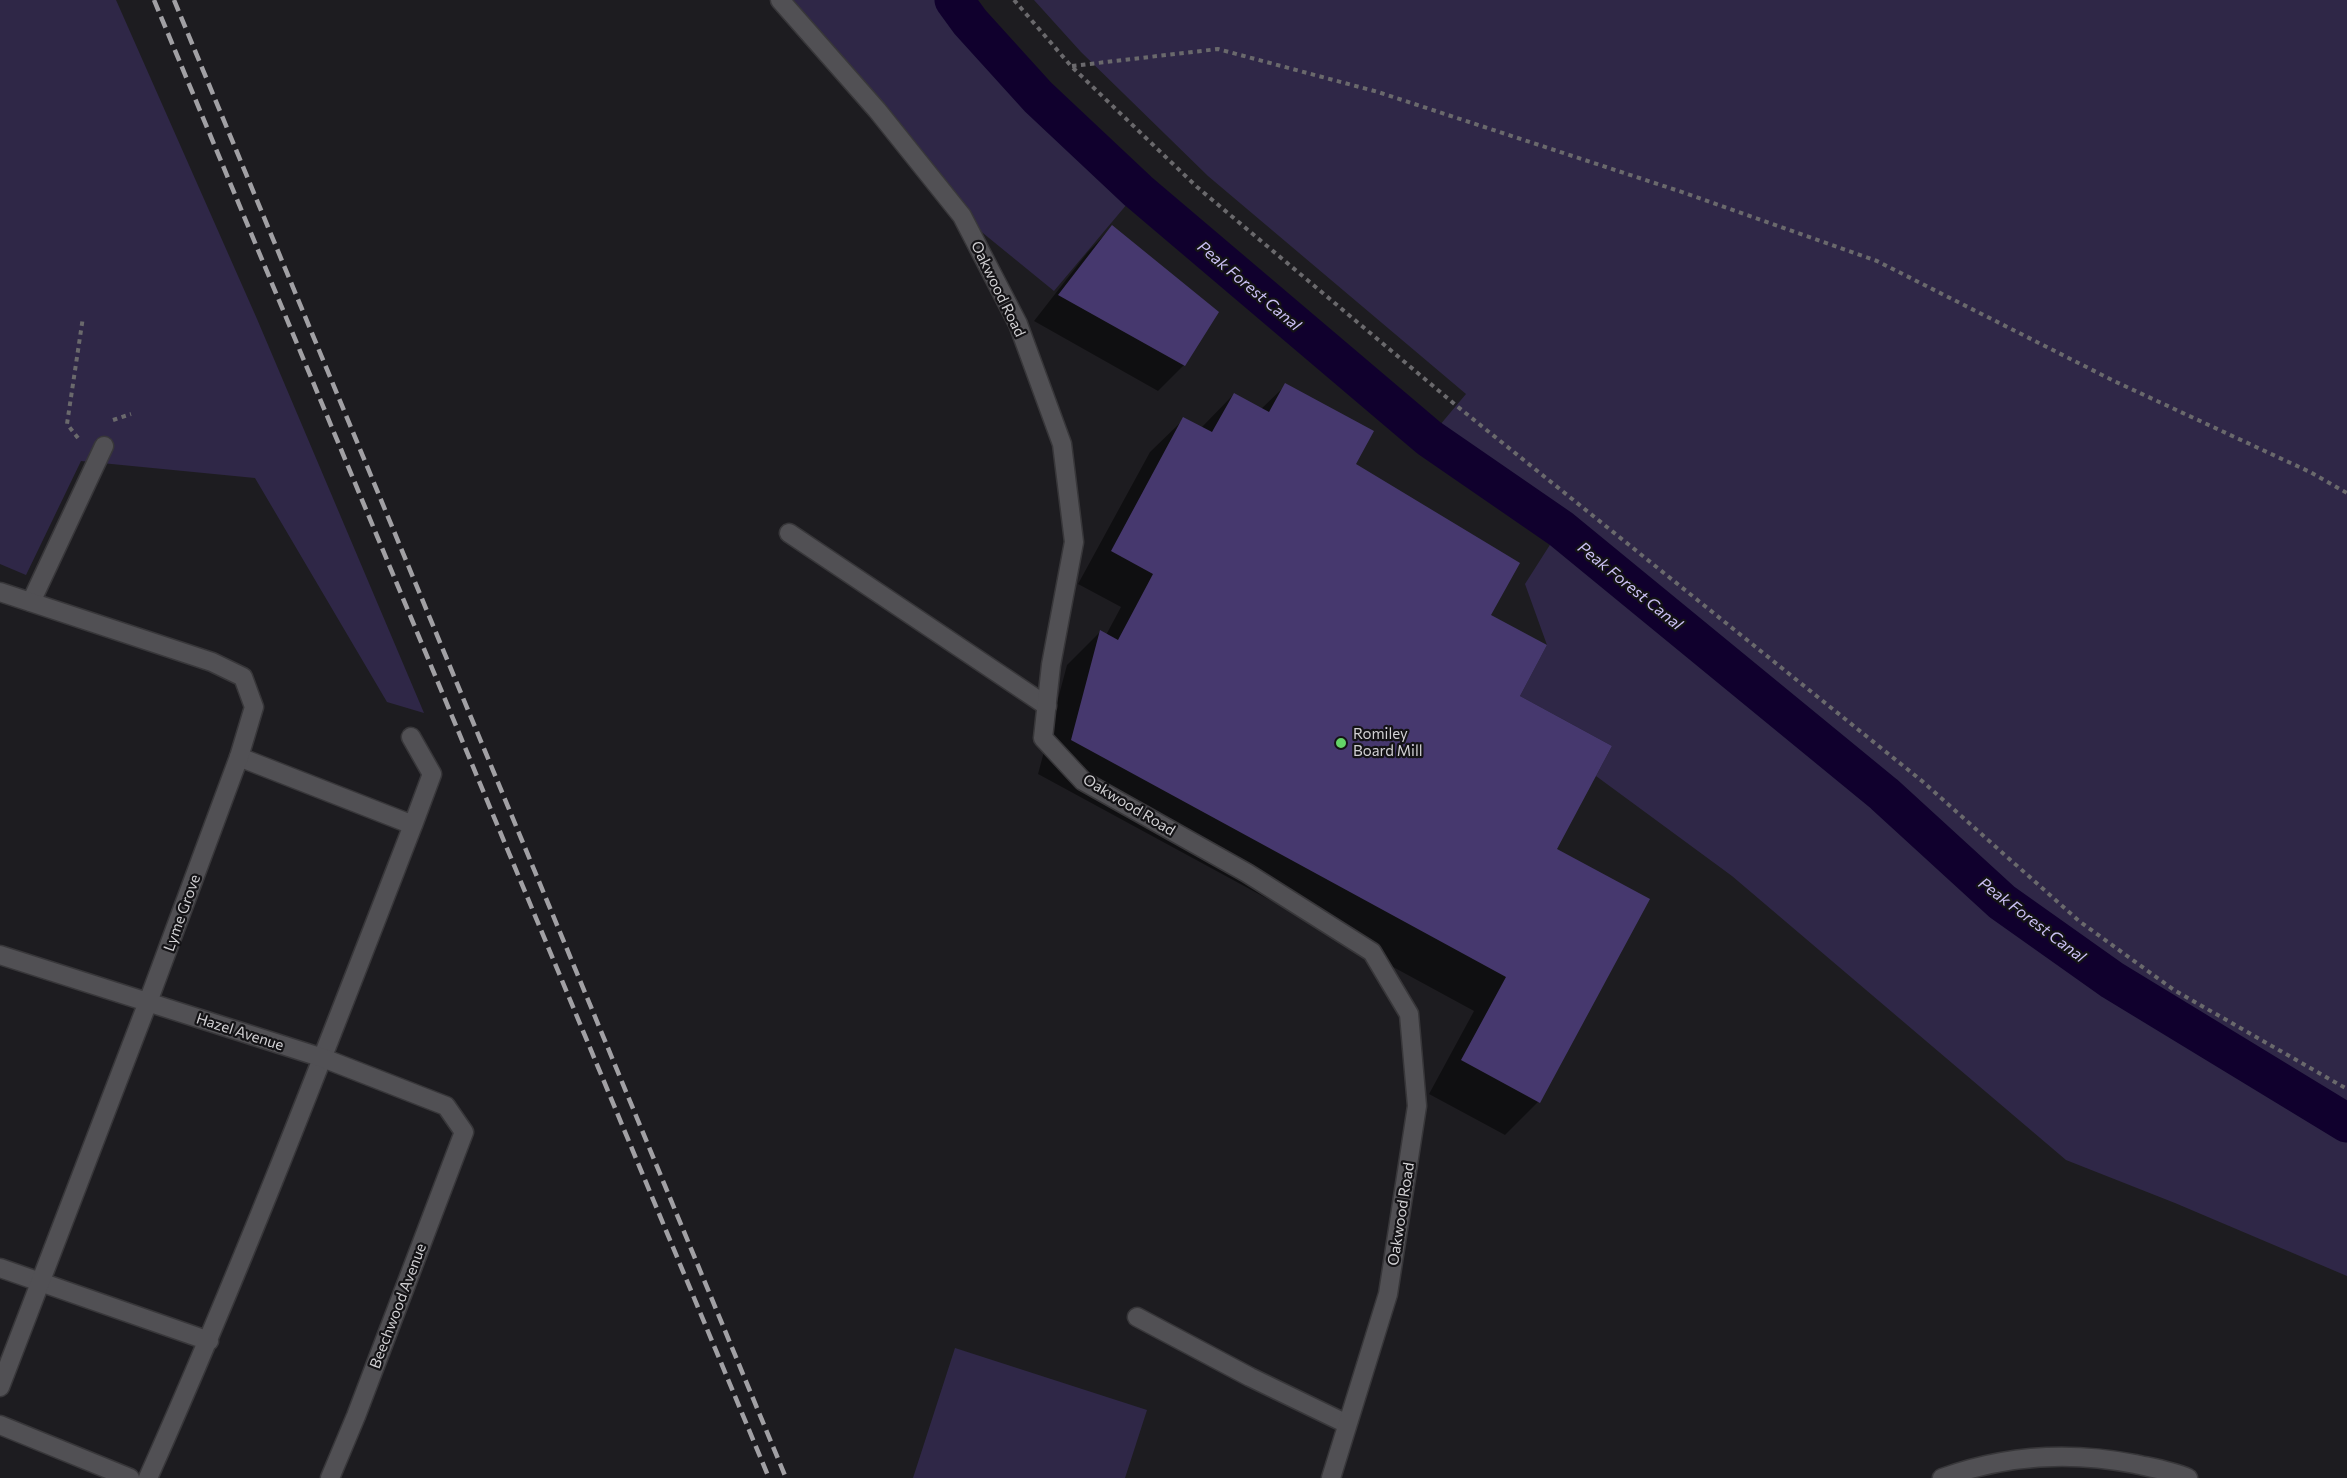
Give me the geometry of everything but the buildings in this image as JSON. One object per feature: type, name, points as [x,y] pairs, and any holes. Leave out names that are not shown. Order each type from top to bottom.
[{"type":"street","name":"Oakwood Road","points":[[780,0],[877,110],[962,216],[1018,324],[1062,444],[1074,542],[1051,665],[1043,738],[1083,781],[1247,873],[1372,952],[1409,1014],[1417,1106],[1388,1294],[1331,1478]]},
{"type":"street","points":[[31,602],[104,446]]},
{"type":"street","points":[[789,533],[1047,706]]},
{"type":"street","name":"Lyme Grove","points":[[0,592],[212,662],[243,677],[254,707],[239,757],[148,1002],[0,1387]]},
{"type":"street","points":[[148,1478],[209,1341],[323,1058],[432,774],[411,737]]},
{"type":"street","points":[[239,757],[413,825]]},
{"type":"street","name":"Hazel Avenue","points":[[0,955],[323,1058],[446,1106],[464,1132]]},
{"type":"street","name":"Beechwood Avenue","points":[[330,1478],[356,1416],[464,1132]]},
{"type":"street","points":[[0,1268],[209,1341]]},
{"type":"street","points":[[1137,1317],[1250,1377],[1347,1424]]},
{"type":"street","points":[[0,1425],[130,1478]]},
{"type":"street","points":[[1942,1478],[1998,1461],[2036,1456],[2074,1456],[2112,1460],[2186,1478]]},
{"type":"path","points":[[1014,0],[1071,66],[1206,195],[1458,407],[1922,781],[2079,921],[2174,990],[2347,1089]]},
{"type":"path","points":[[1071,66],[1218,49],[1378,92],[1685,193],[1877,261],[2114,381],[2310,472],[2347,493]]},
{"type":"path","points":[[81,441],[67,424],[83,317]]},
{"type":"shaded area","points":[[0,0],[116,0],[257,319],[424,713],[387,702],[255,478],[81,461],[26,575],[0,564]]},
{"type":"shaded area","points":[[780,0],[954,0],[1018,76],[1138,191],[1054,291],[962,216]]},
{"type":"shaded area","points":[[1034,0],[2347,0],[2347,1276],[2175,1203],[2066,1160],[1732,876],[1596,776],[1612,746],[1520,696],[1547,645],[1525,584],[1560,529],[1429,438],[1466,394],[1208,176],[1081,52]]},
{"type":"shaded area","points":[[955,1348],[1147,1410],[1125,1478],[913,1478]]},
{"type":"waterway","name":"Peak Forest Canal","points":[[954,0],[970,22],[1038,97],[1138,191],[1429,438],[1561,529],[1884,794],[2002,902],[2112,980],[2347,1123]]},
{"type":"railway","points":[[154,0],[769,1478]]},
{"type":"railway","points":[[174,0],[786,1478]]},
{"type":"place","name":"Romiley Board Mill","points":[[1341,743]]}]
